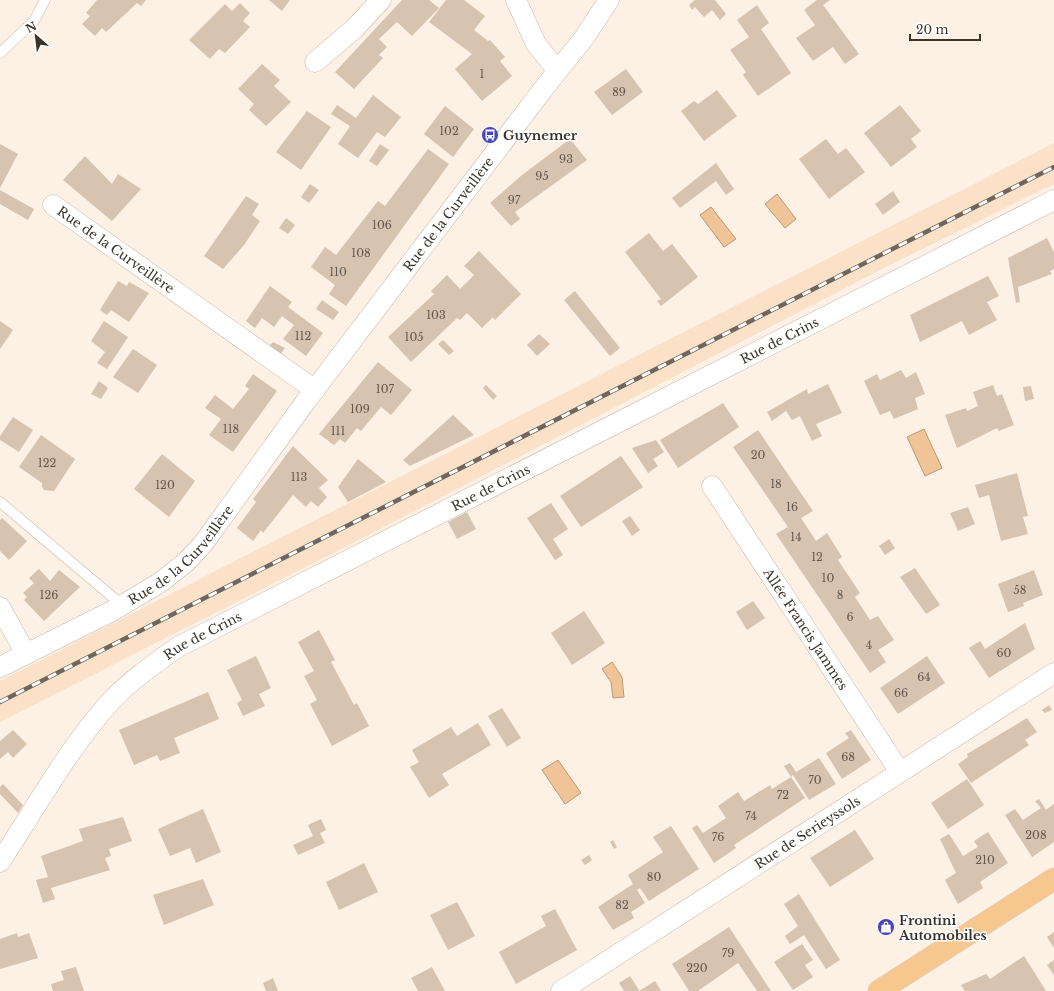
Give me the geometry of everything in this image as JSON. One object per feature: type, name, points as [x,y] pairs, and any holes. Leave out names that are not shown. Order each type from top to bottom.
[{"type":"main road","points":[[879,991],[1054,879]]},
{"type":"street","points":[[315,62],[354,30],[381,0]]},
{"type":"street","points":[[516,0],[536,44],[557,70]]},
{"type":"street","name":"Rue de la Curveillère","points":[[0,667],[122,605],[161,582],[186,562],[203,544],[315,390],[557,70],[584,38],[608,0]]},
{"type":"street","name":"Rue de Crins","points":[[0,862],[90,727],[112,701],[133,680],[178,647],[1054,200]]},
{"type":"street","name":"Rue de la Curveillère","points":[[53,206],[315,390]]},
{"type":"street","name":"Allée Francis Jammes","points":[[712,486],[900,772]]},
{"type":"street","points":[[0,607],[26,654]]},
{"type":"street","name":"Rue de Serieyssols","points":[[561,991],[1054,673]]},
{"type":"lane","points":[[0,53],[34,21],[46,0]]},
{"type":"lane","points":[[0,502],[122,605]]},
{"type":"shaded area","points":[[1054,143],[1054,184],[884,268],[347,546],[0,722],[0,681]]},
{"type":"shaded area","points":[[777,194],[796,219],[785,228],[765,204]]},
{"type":"shaded area","points":[[711,207],[736,239],[724,247],[700,215]]},
{"type":"shaded area","points":[[924,429],[942,468],[925,476],[907,437]]},
{"type":"shaded area","points":[[612,662],[622,677],[624,697],[613,698],[611,682],[602,669]]},
{"type":"shaded area","points":[[558,760],[581,793],[565,804],[542,770]]},
{"type":"building","points":[[97,0],[146,0],[141,6],[137,3],[106,32],[102,28],[95,36],[82,24],[90,16],[86,13]]},
{"type":"building","points":[[269,0],[290,0],[282,11]]},
{"type":"building","points":[[402,0],[429,0],[439,8],[412,36],[397,22],[379,39],[387,47],[379,55],[383,58],[354,89],[335,72]]},
{"type":"building","points":[[446,0],[464,0],[485,16],[474,30],[488,41],[490,40],[505,57],[500,61],[512,76],[482,101],[455,69],[472,54],[429,22]]},
{"type":"building","points":[[695,0],[715,0],[726,14],[720,20],[712,10],[704,17],[695,7],[692,10],[689,5]]},
{"type":"building","points":[[817,0],[830,0],[823,5],[859,54],[845,64],[833,47],[813,61],[796,38],[815,25],[804,10]]},
{"type":"building","points":[[240,3],[250,13],[243,21],[250,27],[225,53],[219,49],[210,59],[189,40],[225,4],[232,11]]},
{"type":"building","points":[[757,5],[769,23],[761,29],[791,73],[758,96],[743,75],[746,72],[730,50],[749,37],[737,20]]},
{"type":"building","points":[[262,64],[280,80],[274,86],[291,102],[266,126],[249,110],[254,104],[238,89]]},
{"type":"building","points":[[626,69],[643,92],[612,115],[594,92]]},
{"type":"building","points":[[717,90],[737,116],[704,141],[681,111],[694,101],[698,104]]},
{"type":"building","points":[[373,95],[401,117],[385,137],[377,132],[358,158],[338,144],[350,126],[331,114],[337,105],[356,118]]},
{"type":"building","points":[[900,105],[921,131],[911,139],[917,147],[891,167],[864,133]]},
{"type":"building","points":[[445,106],[474,129],[453,157],[424,134]]},
{"type":"building","points":[[307,111],[331,127],[301,170],[276,152]]},
{"type":"building","points":[[570,139],[587,160],[515,212],[520,219],[511,226],[490,203],[522,175]]},
{"type":"building","points":[[826,139],[838,154],[846,148],[865,172],[829,199],[799,159]]},
{"type":"building","points":[[0,144],[18,154],[0,188]]},
{"type":"building","points":[[380,144],[389,150],[377,166],[369,161]]},
{"type":"building","points":[[428,149],[449,164],[346,306],[329,294],[335,285],[311,267],[325,247],[336,255],[378,201],[385,206]]},
{"type":"building","points":[[85,156],[112,184],[118,174],[141,189],[112,221],[63,180]]},
{"type":"building","points":[[716,163],[734,189],[726,195],[716,181],[680,208],[672,198]]},
{"type":"building","points":[[310,184],[319,190],[309,203],[301,197]]},
{"type":"building","points":[[0,190],[34,209],[28,220],[0,204]]},
{"type":"building","points":[[893,191],[900,202],[883,215],[875,204]]},
{"type":"building","points":[[246,196],[259,204],[252,215],[260,221],[244,245],[223,269],[204,256]]},
{"type":"building","points":[[286,218],[295,225],[288,234],[279,228]]},
{"type":"building","points":[[649,233],[663,251],[672,244],[698,277],[661,306],[657,301],[661,299],[625,252]]},
{"type":"building","points":[[1047,238],[1054,252],[1054,269],[1050,271],[1052,274],[1018,287],[1020,302],[1016,303],[1008,258]]},
{"type":"building","points":[[479,251],[521,294],[495,320],[493,317],[482,328],[467,313],[460,320],[457,318],[411,362],[388,337],[434,294],[431,291],[447,275],[460,289],[474,275],[464,266]]},
{"type":"building","points":[[988,276],[999,296],[987,302],[997,320],[969,335],[962,321],[920,342],[910,315]]},
{"type":"building","points":[[118,281],[127,286],[129,282],[149,293],[129,322],[111,310],[107,315],[100,310]]},
{"type":"building","points":[[270,286],[292,302],[288,307],[323,333],[306,356],[283,339],[294,325],[282,316],[274,327],[262,318],[255,328],[246,321]]},
{"type":"building","points":[[575,291],[620,348],[610,356],[564,300]]},
{"type":"building","points":[[322,300],[339,312],[333,320],[316,309]]},
{"type":"building","points":[[0,321],[13,330],[0,349]]},
{"type":"building","points":[[104,321],[128,337],[107,369],[97,363],[105,352],[91,341]]},
{"type":"building","points":[[539,334],[550,344],[537,356],[527,345]]},
{"type":"building","points":[[443,340],[454,351],[449,355],[438,344]]},
{"type":"building","points":[[273,342],[285,348],[279,356],[267,349]]},
{"type":"building","points":[[133,349],[157,365],[138,393],[113,377]]},
{"type":"building","points":[[378,362],[412,390],[391,415],[381,407],[361,431],[357,428],[345,443],[340,439],[334,445],[319,434]]},
{"type":"building","points":[[901,370],[906,378],[916,372],[925,394],[915,398],[918,409],[894,419],[890,411],[880,415],[864,381],[877,374],[880,380]]},
{"type":"building","points":[[253,374],[277,391],[233,452],[209,435],[221,419],[205,408],[215,395],[233,409],[249,389],[245,386]]},
{"type":"building","points":[[99,381],[108,388],[101,399],[91,394]]},
{"type":"building","points":[[828,384],[842,413],[816,424],[822,436],[812,441],[800,416],[792,420],[786,411],[772,421],[767,412],[807,389],[808,394]]},
{"type":"building","points":[[486,385],[497,396],[493,400],[483,388]]},
{"type":"building","points":[[993,385],[997,396],[1002,394],[1014,425],[999,431],[997,428],[957,448],[945,415],[966,408],[967,411],[978,406],[973,392]]},
{"type":"building","points":[[1031,386],[1034,399],[1025,401],[1023,387]]},
{"type":"building","points":[[723,403],[739,427],[678,468],[660,440]]},
{"type":"building","points":[[453,415],[474,435],[410,466],[403,460]]},
{"type":"building","points":[[13,417],[33,430],[19,452],[0,440],[0,436]]},
{"type":"building","points":[[758,430],[813,511],[801,518],[816,541],[827,533],[842,557],[838,560],[860,593],[855,597],[870,620],[878,616],[894,640],[878,650],[886,662],[870,673],[776,534],[788,527],[733,447]]},
{"type":"building","points":[[41,435],[75,459],[54,491],[44,490],[42,483],[19,467]]},
{"type":"building","points":[[656,440],[664,452],[653,459],[658,466],[648,473],[632,448]]},
{"type":"building","points":[[293,446],[328,480],[319,488],[327,497],[318,507],[311,501],[306,507],[293,495],[263,533],[261,530],[253,541],[237,528],[256,502],[253,499]]},
{"type":"building","points":[[162,454],[195,481],[169,517],[134,489]]},
{"type":"building","points":[[621,456],[643,487],[581,527],[560,496]]},
{"type":"building","points":[[358,459],[386,482],[348,502],[338,487]]},
{"type":"building","points":[[1017,473],[1028,516],[1023,517],[1028,534],[1001,541],[989,495],[979,498],[975,485]]},
{"type":"building","points":[[551,503],[568,529],[553,539],[563,555],[555,560],[527,518]]},
{"type":"building","points":[[968,507],[975,524],[958,531],[950,513]]},
{"type":"building","points":[[467,512],[476,529],[457,539],[448,522]]},
{"type":"building","points":[[630,516],[640,530],[632,536],[622,521]]},
{"type":"building","points":[[2,518],[27,541],[9,560],[0,551],[0,520]]},
{"type":"building","points":[[889,539],[895,548],[885,555],[879,546]]},
{"type":"building","points":[[915,568],[940,605],[926,614],[900,577]]},
{"type":"building","points":[[39,569],[50,581],[59,570],[80,587],[44,621],[24,600],[27,597],[23,593],[34,583],[29,578]]},
{"type":"building","points":[[1034,570],[1043,595],[1023,603],[1024,606],[1008,612],[998,584]]},
{"type":"building","points":[[753,601],[765,618],[747,630],[736,612]]},
{"type":"building","points":[[584,611],[605,643],[572,665],[551,633]]},
{"type":"building","points":[[1025,623],[1035,649],[989,678],[969,648],[980,641],[985,649]]},
{"type":"building","points":[[319,630],[335,660],[331,662],[354,705],[357,703],[369,726],[332,746],[310,704],[317,700],[304,676],[314,671],[298,642]]},
{"type":"building","points":[[256,656],[271,688],[259,694],[265,706],[243,716],[237,703],[242,700],[227,670]]},
{"type":"building","points":[[927,656],[945,683],[898,714],[880,688]]},
{"type":"building","points":[[208,692],[219,719],[174,738],[180,753],[160,761],[157,755],[134,765],[119,730]]},
{"type":"building","points":[[1049,705],[1052,710],[1045,713],[1042,710]]},
{"type":"building","points":[[502,708],[521,738],[507,747],[488,716]]},
{"type":"building","points":[[1027,718],[1037,732],[1025,740],[1029,745],[971,783],[958,764],[968,757],[967,754]]},
{"type":"building","points":[[478,723],[491,745],[442,774],[449,785],[429,798],[410,767],[419,762],[412,750],[451,727],[457,736]]},
{"type":"building","points":[[13,730],[27,744],[13,758],[8,752],[0,759],[0,741]]},
{"type":"building","points":[[851,730],[871,760],[842,779],[826,753],[849,738],[845,733]]},
{"type":"building","points":[[819,758],[836,784],[809,800],[793,775],[791,777],[784,766],[790,763],[796,772]]},
{"type":"building","points":[[791,777],[805,798],[734,845],[736,848],[714,863],[692,828],[697,825],[703,833],[726,818],[718,806],[738,792],[744,801],[770,785],[772,789]]},
{"type":"building","points":[[967,779],[984,805],[948,829],[931,803]]},
{"type":"building","points":[[3,784],[23,805],[18,813],[0,794],[0,787]]},
{"type":"building","points":[[1039,799],[1046,810],[1054,804],[1054,842],[1032,857],[1005,815],[1015,809],[1023,820],[1041,808],[1035,801]]},
{"type":"building","points":[[203,809],[221,852],[196,863],[190,848],[170,856],[158,829]]},
{"type":"building","points":[[123,817],[132,841],[109,849],[111,856],[105,858],[110,870],[51,888],[55,899],[43,903],[36,880],[48,877],[41,856],[83,841],[79,829]]},
{"type":"building","points":[[321,819],[326,830],[320,833],[325,843],[298,855],[293,845],[313,836],[308,825]]},
{"type":"building","points":[[671,826],[699,869],[649,901],[640,888],[637,890],[645,903],[631,912],[634,918],[613,930],[598,907],[633,884],[628,875],[663,852],[653,837]]},
{"type":"building","points":[[855,830],[874,859],[830,887],[810,858]]},
{"type":"building","points":[[988,832],[1008,863],[980,882],[983,888],[958,904],[945,880],[956,873],[940,839],[949,834],[963,856],[978,847],[974,841]]},
{"type":"building","points":[[613,840],[617,847],[614,849],[610,842]]},
{"type":"building","points":[[589,855],[592,860],[585,865],[581,860]]},
{"type":"building","points":[[364,863],[378,892],[339,910],[326,882]]},
{"type":"building","points":[[203,879],[214,905],[164,925],[153,895]]},
{"type":"building","points":[[799,894],[840,960],[826,969],[804,935],[790,944],[785,936],[798,926],[784,904]]},
{"type":"building","points":[[457,902],[475,936],[448,950],[430,915]]},
{"type":"building","points":[[555,909],[577,950],[516,984],[499,952],[546,926],[541,916]]},
{"type":"building","points":[[729,927],[771,991],[757,991],[738,963],[698,991],[689,991],[672,964]]},
{"type":"building","points":[[1054,932],[1054,948],[1047,937]]},
{"type":"building","points":[[17,933],[18,937],[29,933],[38,958],[0,969],[0,939]]},
{"type":"building","points":[[802,944],[813,960],[805,965],[813,977],[793,990],[774,962]]},
{"type":"building","points":[[1024,956],[1046,991],[965,991],[961,985],[986,974],[990,979]]},
{"type":"building","points":[[1054,960],[1054,975],[1047,965]]},
{"type":"building","points":[[76,967],[84,991],[53,991],[51,984],[64,980],[61,971]]},
{"type":"building","points":[[432,967],[445,991],[418,991],[411,978]]},
{"type":"building","points":[[630,976],[639,990],[638,991],[624,991],[619,983]]},
{"type":"building","points":[[273,978],[278,991],[266,991],[263,983]]},
{"type":"building","points":[[655,981],[661,991],[639,991]]},
{"type":"railway","points":[[0,702],[1054,167]]},
{"type":"place","name":"Guynemer","points":[[490,135]]},
{"type":"place","name":"Frontini Automobiles","points":[[886,927]]}]
